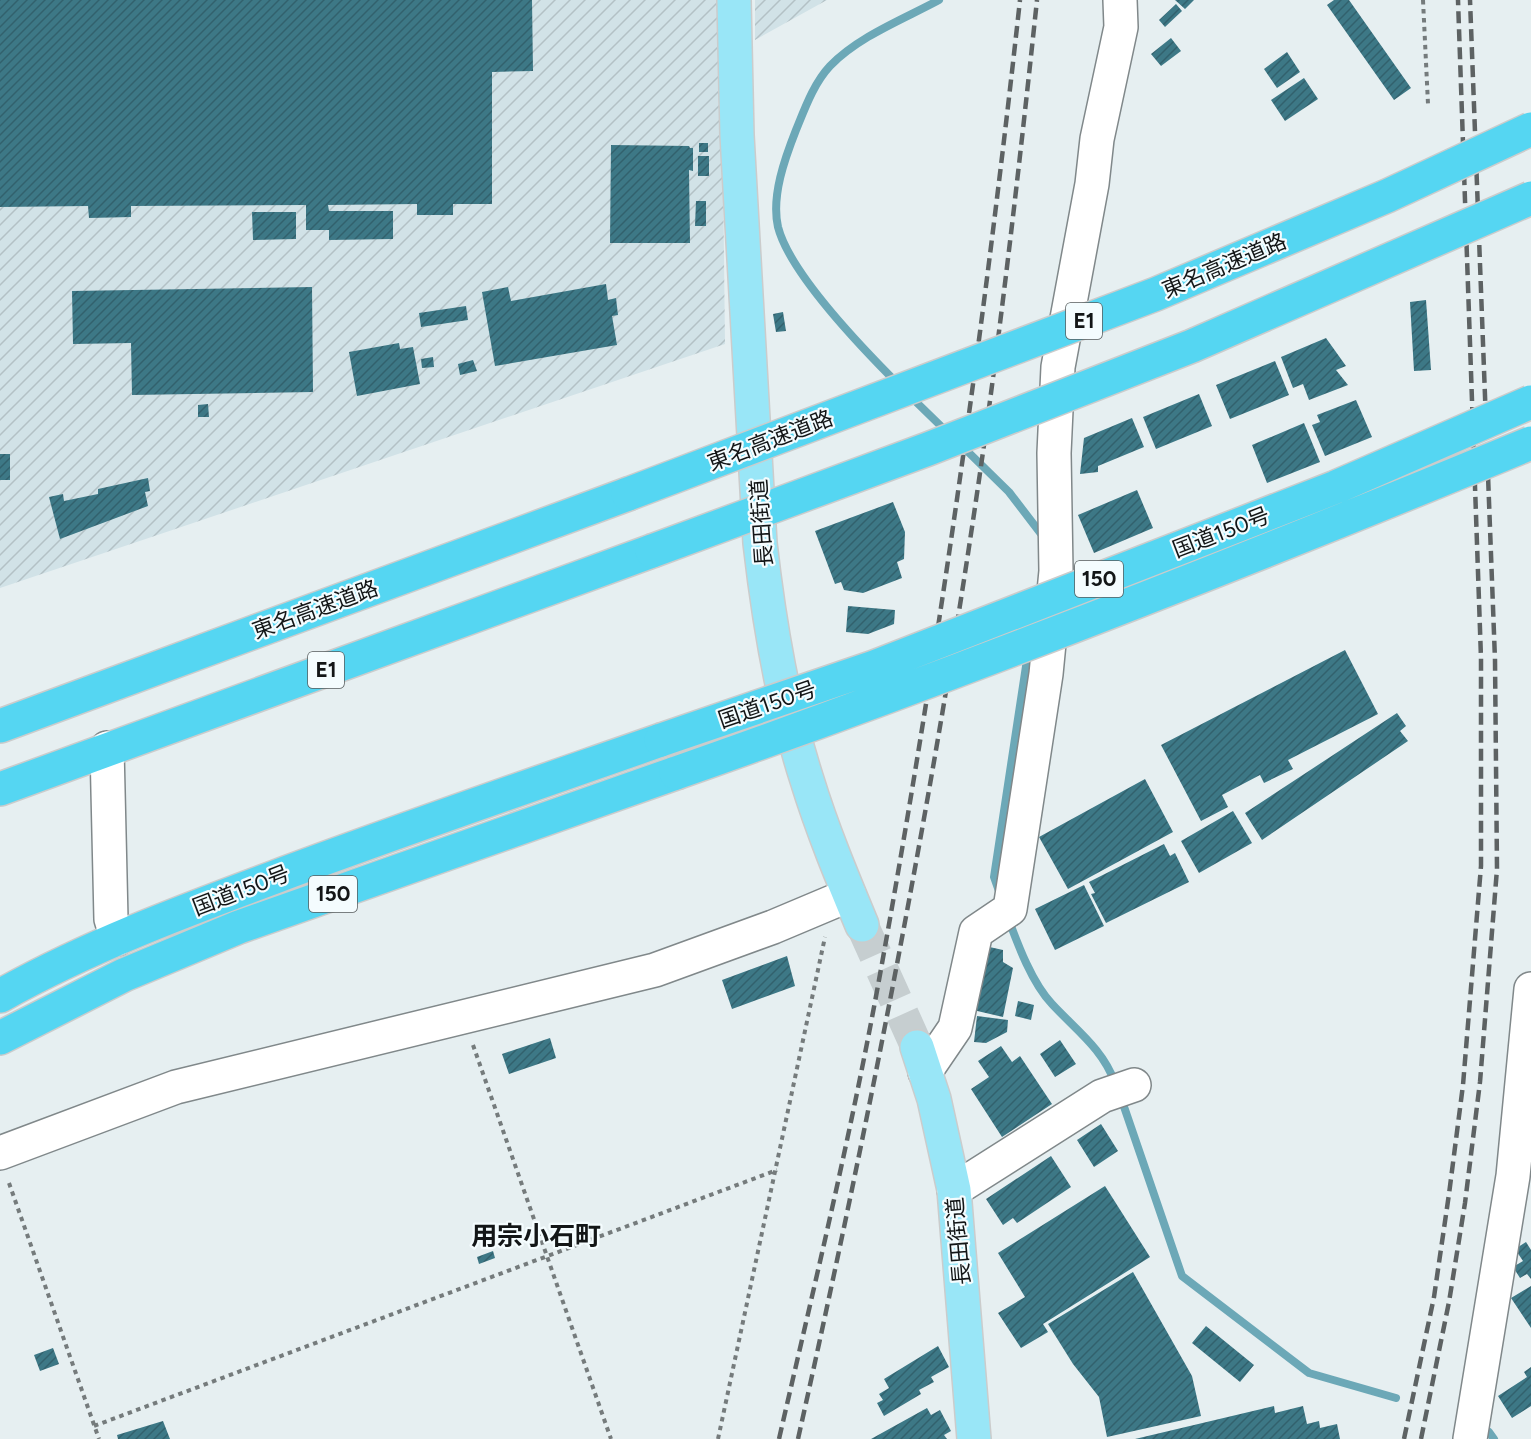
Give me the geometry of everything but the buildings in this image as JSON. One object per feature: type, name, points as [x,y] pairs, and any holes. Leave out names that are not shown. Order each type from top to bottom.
[{"type":"highway","name":"東名高速道路","points":[[0,726],[628,494],[1156,294],[1387,196],[1531,129]]},
{"type":"highway","name":"E1","points":[[0,789],[928,449],[1192,346],[1531,198]]},
{"type":"highway","name":"国道150号","points":[[0,996],[117,939],[178,913],[393,832],[896,659],[1336,487],[1531,402]]},
{"type":"highway","name":"国道150号","points":[[0,1038],[124,975],[239,927],[884,700],[1326,528],[1531,444]]},
{"type":"main road","name":"長田街道","points":[[734,0],[739,157],[760,543],[767,600],[780,672],[806,779],[848,908]]},
{"type":"main road","name":"長田街道","points":[[921,1060],[947,1155],[954,1191],[974,1439]]},
{"type":"street","points":[[921,1060],[955,1028],[976,932],[1010,909],[1046,674],[1056,571],[1054,453],[1058,367],[1092,184],[1097,140],[1121,27],[1119,0]]},
{"type":"street","points":[[107,748],[111,919],[117,939]]},
{"type":"street","points":[[3,1163],[176,1087],[655,970],[848,908]]},
{"type":"street","points":[[1470,1439],[1513,1176],[1525,1127],[1531,989]]},
{"type":"street","points":[[954,1191],[1102,1096],[1134,1085]]},
{"type":"path","points":[[1423,0],[1428,104]]},
{"type":"path","points":[[718,1439],[777,1170],[848,908]]},
{"type":"path","points":[[463,1016],[610,1439]]},
{"type":"path","points":[[3,1163],[99,1439]]},
{"type":"path","points":[[94,1426],[777,1170]]},
{"type":"shaded area","points":[[0,0],[721,0],[725,344],[0,588]]},
{"type":"shaded area","points":[[755,0],[827,0],[755,40]]},
{"type":"waterway","points":[[899,385],[830,310],[797,267],[785,246],[778,227],[776,203],[780,177],[792,141],[810,96],[824,73],[842,55],[868,37],[939,0]]},
{"type":"waterway","points":[[910,396],[948,433]]},
{"type":"waterway","points":[[960,444],[1009,492],[1045,539]]},
{"type":"waterway","points":[[1000,894],[994,877],[1028,653]]},
{"type":"waterway","points":[[1008,918],[1038,986],[1096,1050],[1115,1083]]},
{"type":"waterway","points":[[1120,1095],[1182,1276],[1309,1373],[1396,1398]]},
{"type":"waterway","points":[[1489,1432],[1494,1439]]},
{"type":"tunnel","points":[[862,925],[917,1047]]},
{"type":"railway","points":[[779,1439],[832,1210],[879,980],[901,858],[940,614],[975,369],[1020,0]]},
{"type":"railway","points":[[798,1439],[876,1070],[945,700],[991,395],[1037,0]]},
{"type":"railway","points":[[1404,1439],[1434,1297],[1449,1194],[1463,1085],[1481,866],[1481,658],[1458,0]]},
{"type":"railway","points":[[1421,1439],[1449,1302],[1465,1203],[1480,1082],[1497,869],[1495,660],[1470,0]]},
{"type":"district","name":"用宗小石町","points":[[536,1236]]}]
